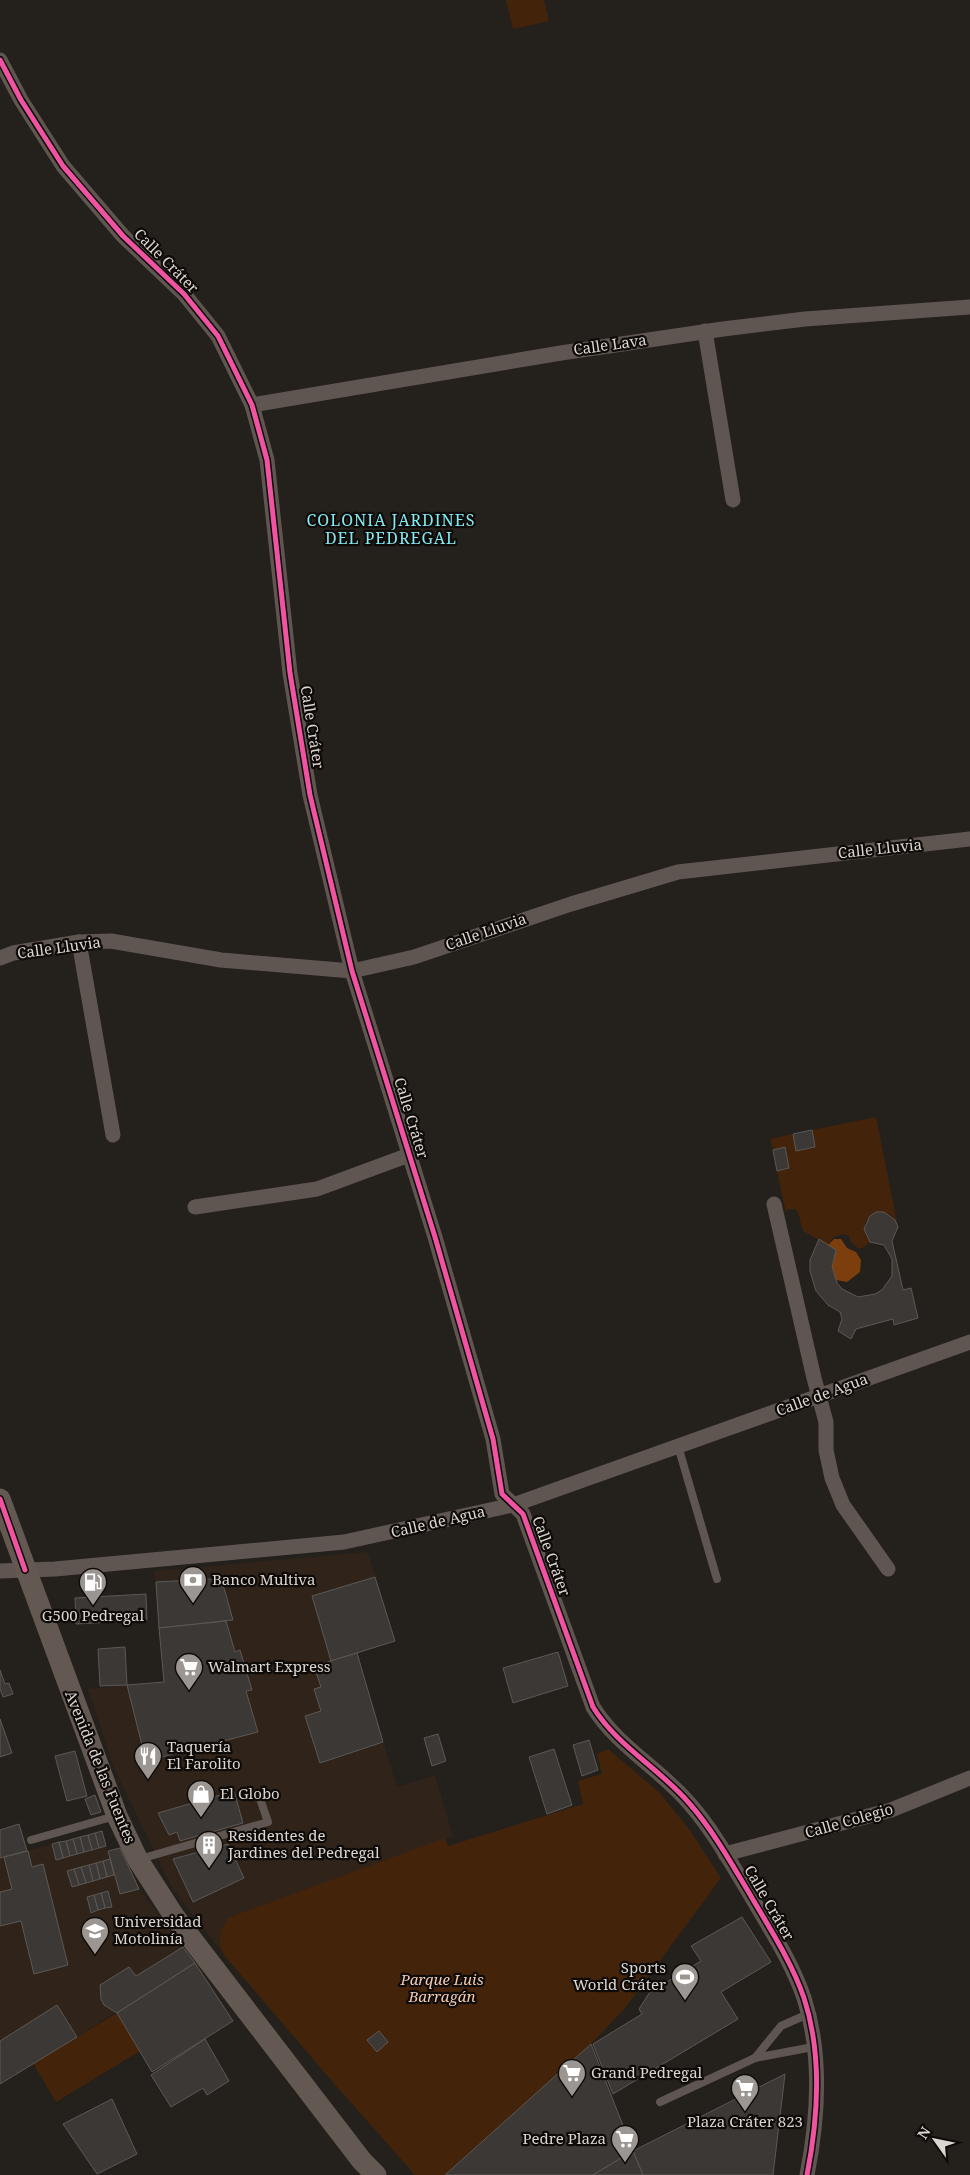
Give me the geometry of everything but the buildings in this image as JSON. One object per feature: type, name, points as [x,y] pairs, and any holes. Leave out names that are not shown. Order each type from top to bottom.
[{"type":"street","name":"Calle Cráter","points":[[0,60],[21,100],[63,166],[123,236],[184,294],[218,336],[252,404],[267,460],[290,673],[310,795],[352,971],[493,1439],[502,1494],[524,1514],[593,1707],[604,1725],[689,1803],[725,1854],[792,1969],[808,2014],[813,2047],[815,2110],[807,2175]]},
{"type":"street","name":"Calle Lava","points":[[252,404],[532,357],[705,331],[805,319],[970,307]]},
{"type":"street","points":[[705,331],[733,500]]},
{"type":"street","name":"Calle Lluvia","points":[[0,958],[13,953],[79,942],[111,941],[221,960],[352,971],[414,957],[570,904],[678,872],[970,839]]},
{"type":"street","points":[[79,942],[113,1135]]},
{"type":"street","points":[[195,1207],[317,1188],[409,1155]]},
{"type":"street","points":[[774,1204],[826,1422],[828,1464],[836,1492],[888,1569]]},
{"type":"street","name":"Calle de Agua","points":[[0,1571],[344,1542],[513,1505],[819,1396],[969,1347]]},
{"type":"street","name":"Avenida de las Fuentes","points":[[0,1498],[116,1816],[138,1860],[186,1931],[362,2161],[376,2175]]},
{"type":"street","name":"Calle Colegio","points":[[725,1854],[891,1810],[970,1778]]},
{"type":"lane","points":[[678,1446],[717,1579]]},
{"type":"lane","points":[[138,1860],[268,1822],[258,1793]]},
{"type":"lane","points":[[31,1840],[116,1816]]},
{"type":"lane","points":[[755,2058],[781,2026],[808,2014]]},
{"type":"lane","points":[[660,2102],[755,2058],[813,2047]]},
{"type":"shaded area","points":[[834,1239],[841,1239],[847,1248],[856,1252],[861,1260],[860,1272],[847,1282],[836,1280],[832,1267],[836,1250],[828,1245]]},
{"type":"shaded area","points":[[368,1552],[395,1641],[357,1654],[397,1787],[435,1775],[453,1836],[230,1917],[222,1949],[224,1955],[172,1888],[114,1768],[88,1689],[164,1682],[154,1571]]},
{"type":"shaded area","name":"Universidad Motolinía","points":[[102,1831],[108,1851],[120,1848],[138,1887],[195,1963],[0,2084],[0,1858]]},
{"type":"green space","points":[[506,0],[544,0],[549,21],[513,29]]},
{"type":"green space","points":[[876,1117],[898,1227],[891,1215],[876,1212],[865,1222],[866,1236],[870,1242],[863,1248],[858,1248],[852,1243],[848,1235],[844,1234],[836,1236],[828,1245],[803,1231],[798,1212],[795,1209],[788,1209],[786,1213],[777,1171],[789,1168],[785,1148],[773,1150],[770,1139],[793,1134],[796,1151],[815,1148],[812,1130]]},
{"type":"green space","name":"Parque Luis Barragán","points":[[608,1749],[659,1792],[689,1829],[721,1878],[625,2008],[591,2044],[445,2175],[415,2175],[224,1955],[220,1945],[221,1930],[230,1917],[445,1838],[448,1846],[583,1804],[578,1781],[602,1774],[597,1754]]},
{"type":"green space","points":[[117,2013],[140,2051],[56,2102],[33,2063]]},
{"type":"cycle path","points":[[0,60],[21,100],[63,166],[123,236],[184,294],[218,336],[252,405],[267,460],[290,673],[310,795],[352,971],[435,1237],[493,1439],[502,1494],[523,1514],[593,1707],[614,1734],[677,1790],[705,1824],[748,1891],[793,1970],[810,2019],[816,2063],[816,2109],[807,2175]]},
{"type":"cycle path","points":[[0,1499],[25,1570]]},
{"type":"place","name":"Banco Multiva","points":[[193,1604]]},
{"type":"place","name":"G500 Pedregal","points":[[93,1606]]},
{"type":"place","name":"Walmart Express","points":[[189,1691]]},
{"type":"place","name":"Taquería El Farolito","points":[[148,1780]]},
{"type":"place","name":"El Globo","points":[[201,1818]]},
{"type":"place","name":"Residentes de Jardines del Pedregal","points":[[209,1869]]},
{"type":"place","name":"Universidad Motolinía","points":[[95,1955]]},
{"type":"place","name":"Sports World Cráter","points":[[685,2001]]},
{"type":"place","name":"Grand Pedregal","points":[[572,2097]]},
{"type":"place","name":"Plaza Cráter 823","points":[[745,2112]]},
{"type":"place","name":"Pedre Plaza","points":[[625,2163]]},
{"type":"district","name":"COLONIA JARDINES DEL PEDREGAL","points":[[391,529]]}]
